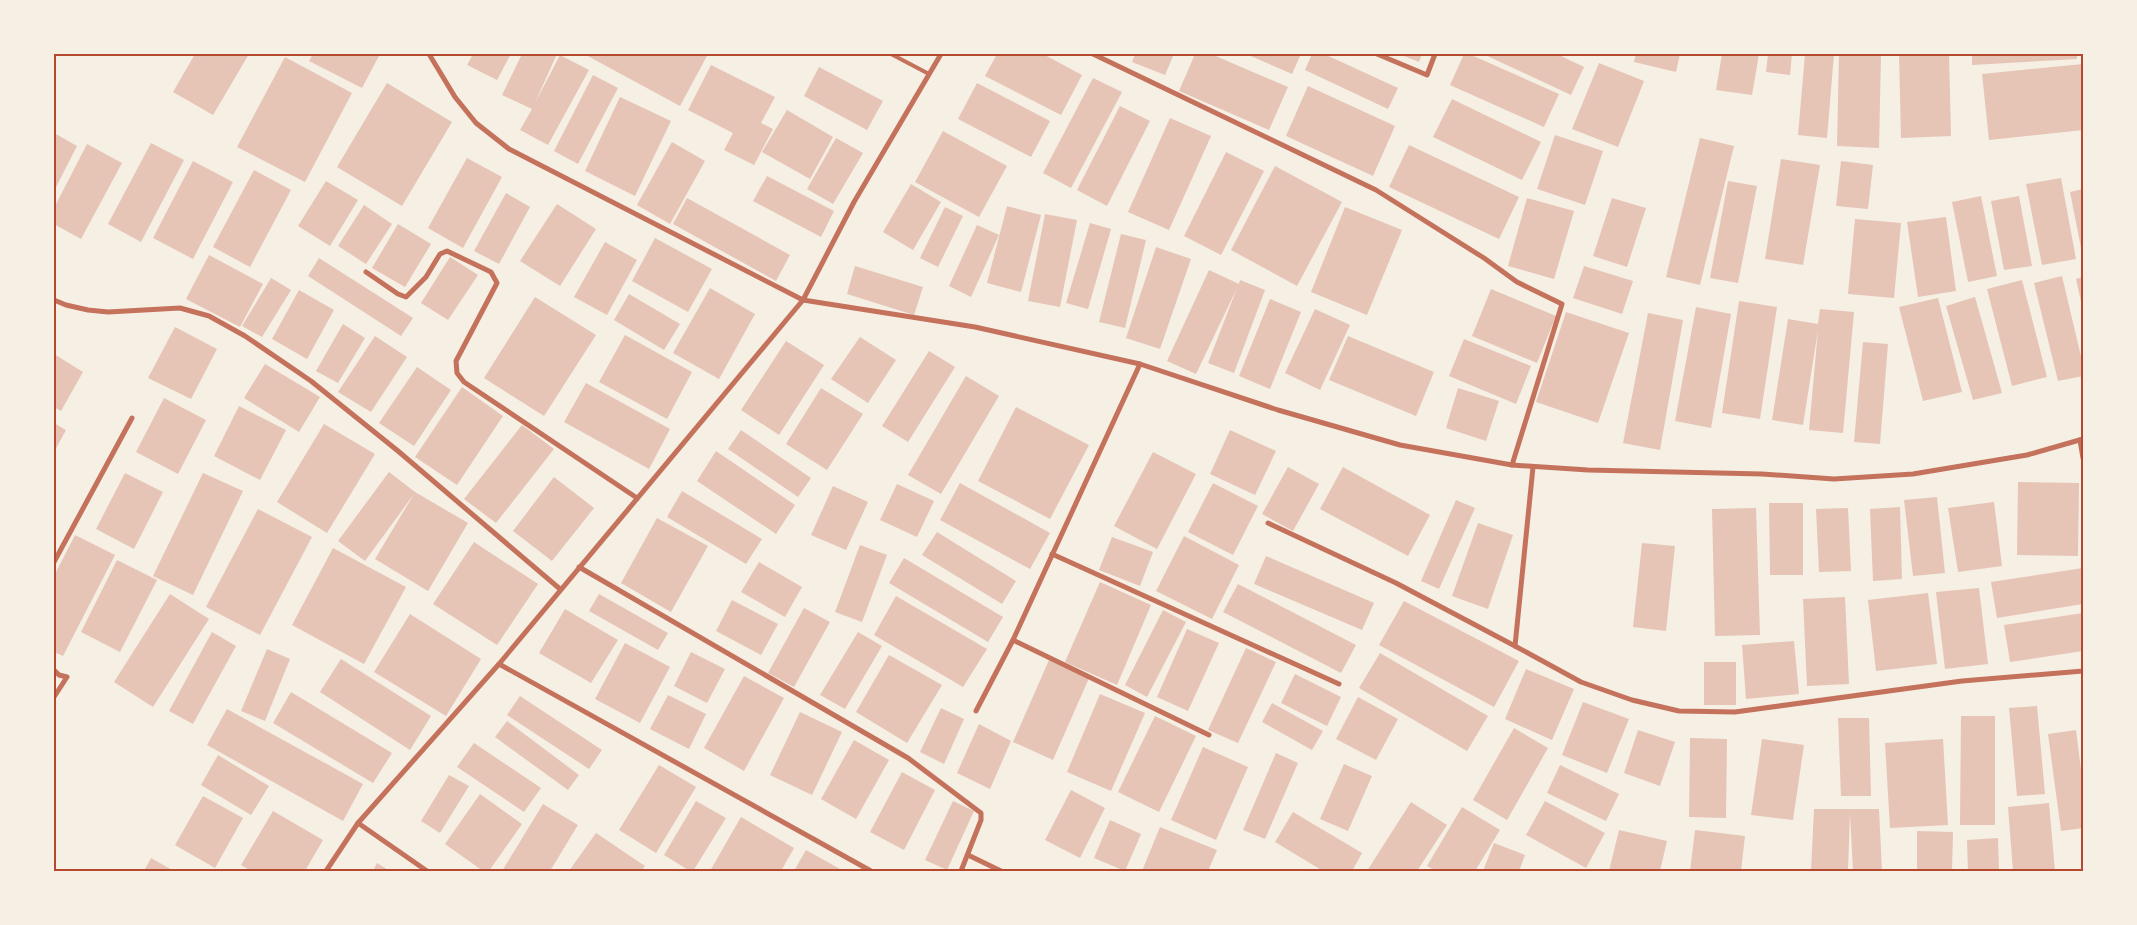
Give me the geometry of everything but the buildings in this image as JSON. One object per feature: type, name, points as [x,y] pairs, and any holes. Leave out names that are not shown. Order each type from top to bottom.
[{"type":"street","points":[[429,54],[455,97],[476,124],[508,149],[803,300],[975,327],[1140,364],[1278,410],[1400,445],[1512,465],[1588,470],[1762,474],[1834,479],[1913,474],[2027,455],[2082,440],[2083,458]]},
{"type":"street","points":[[326,871],[358,824],[499,664],[803,300],[854,202],[941,54]]},
{"type":"street","points":[[1093,54],[1376,190],[1484,258],[1517,282],[1562,304],[1512,465]]},
{"type":"street","points":[[1377,54],[1428,75],[1435,54]]},
{"type":"street","points":[[366,272],[398,294],[406,296],[426,277],[440,254],[447,251],[491,272],[497,283],[456,361],[457,373],[464,382],[637,498]]},
{"type":"street","points":[[54,300],[88,310],[108,312],[180,308],[209,316],[245,336],[326,392],[560,589]]},
{"type":"street","points":[[976,711],[1013,640],[1140,364]]},
{"type":"street","points":[[54,562],[132,418]]},
{"type":"street","points":[[1515,646],[1533,467]]},
{"type":"street","points":[[1268,522],[1396,583],[1581,682],[1632,700],[1679,711],[1735,712],[1962,681],[2083,671]]},
{"type":"street","points":[[1052,554],[1338,684]]},
{"type":"street","points":[[579,567],[916,764],[981,813],[981,820],[961,871]]},
{"type":"street","points":[[1013,640],[1208,735]]},
{"type":"street","points":[[499,664],[871,871]]},
{"type":"street","points":[[54,670],[59,675],[67,677],[54,697]]},
{"type":"street","points":[[358,824],[427,871]]},
{"type":"street","points":[[968,855],[1001,871]]},
{"type":"lane","points":[[891,54],[929,74]]}]
